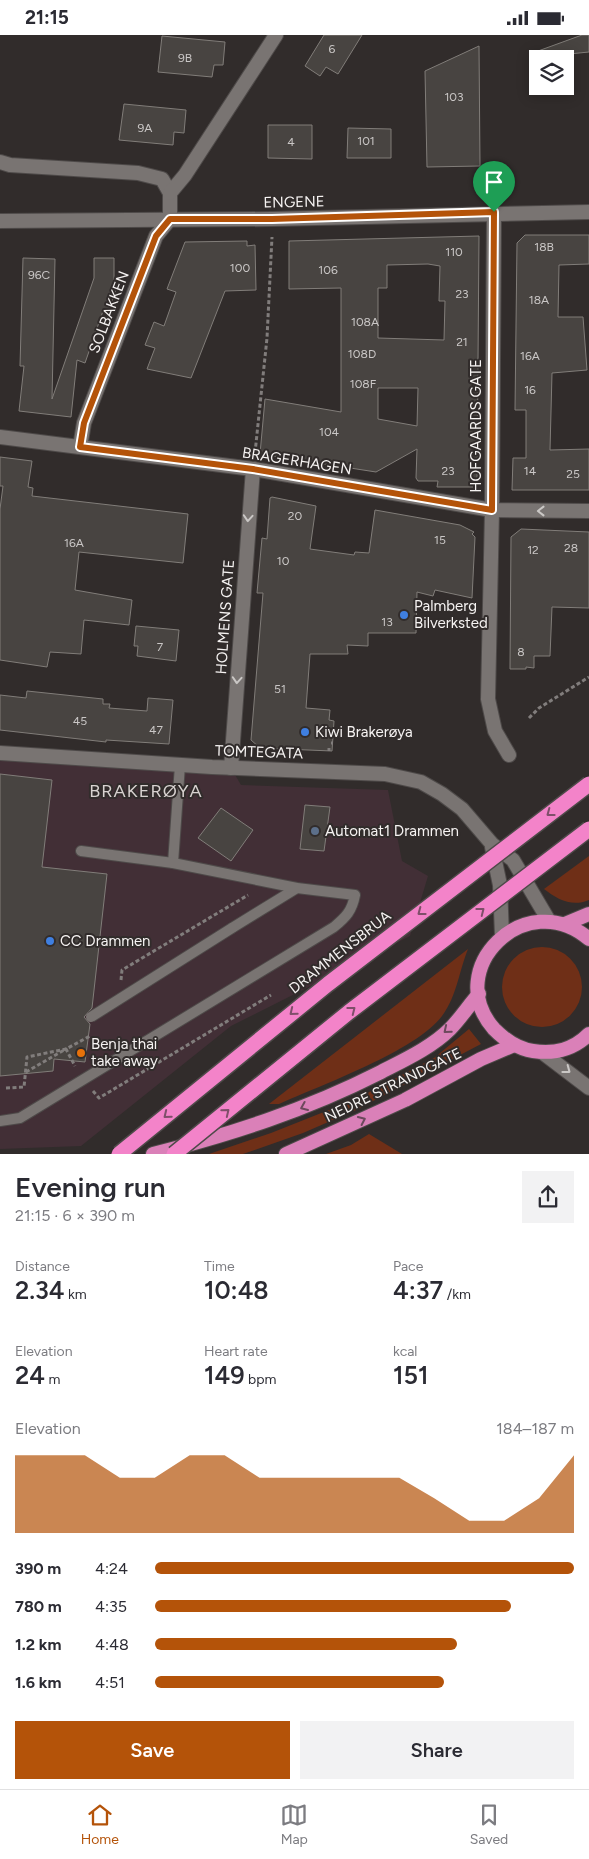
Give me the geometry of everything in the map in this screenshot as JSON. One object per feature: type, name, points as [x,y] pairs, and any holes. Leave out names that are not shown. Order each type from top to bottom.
[{"type":"highway","name":"DRAMMENSBRUA","points":[[119,1154],[335,978],[589,784]]},
{"type":"highway","points":[[174,1154],[350,1012],[589,829]]},
{"type":"highway","points":[[565,924],[589,914]]},
{"type":"highway","points":[[589,939],[580,931],[565,924],[548,921],[528,923],[502,936],[491,948],[483,962],[479,978],[482,1010],[500,1036],[514,1045],[543,1053],[562,1051],[582,1041],[589,1035]]},
{"type":"highway","name":"NEDRE STRANDGATE","points":[[153,1154],[223,1136],[276,1118],[348,1089],[404,1060],[449,1030],[479,994]]},
{"type":"highway","name":"NEDRE STRANDGATE","points":[[286,1154],[405,1100],[481,1059],[514,1045]]},
{"type":"street","points":[[170,193],[185,175],[276,35]]},
{"type":"street","points":[[0,162],[10,165],[138,173],[162,179],[170,193],[170,219]]},
{"type":"street","name":"ENGENE","points":[[0,221],[272,219],[494,212],[589,212]]},
{"type":"street","name":"HOFGAARDS GATE","points":[[494,212],[492,510],[488,699],[496,731],[509,755]]},
{"type":"street","name":"SOLBAKKEN","points":[[80,447],[84,423],[156,236],[170,219]]},
{"type":"street","name":"BRAGERHAGEN","points":[[0,437],[253,469],[492,510],[589,511]]},
{"type":"street","name":"HOLMENS GATE","points":[[231,767],[253,469]]},
{"type":"street","name":"TOMTEGATA","points":[[0,753],[180,765],[400,776],[421,782],[442,793],[462,809],[492,844],[513,860],[548,921]]},
{"type":"street","name":"TOMTEGATA","points":[[492,844],[500,885],[502,936]]},
{"type":"street","points":[[543,1053],[589,1088]]},
{"type":"lane","points":[[173,863],[180,765]]},
{"type":"lane","points":[[0,1121],[20,1118],[81,1074],[334,927],[347,917],[353,907],[355,895],[297,888],[173,863],[82,851]]},
{"type":"lane","points":[[91,1017],[297,888]]},
{"type":"path","points":[[253,469],[268,338],[272,219]]},
{"type":"path","points":[[529,718],[539,708],[589,677]]},
{"type":"path","points":[[121,984],[122,970],[269,881]]},
{"type":"path","points":[[66,1049],[81,1074],[99,1098],[271,995]]},
{"type":"path","points":[[26,1072],[90,1036]]},
{"type":"path","points":[[6,1088],[24,1087],[25,1057],[66,1049]]},
{"type":"shaded area","points":[[0,751],[231,768],[241,785],[388,790],[402,861],[428,876],[410,936],[231,1026],[81,1146],[0,1149]]},
{"type":"shaded area","points":[[589,856],[589,900],[577,903],[565,901],[544,889]]},
{"type":"shaded area","points":[[542,947],[557,950],[570,959],[579,972],[582,987],[579,1002],[570,1015],[557,1024],[542,1027],[527,1024],[514,1015],[505,1002],[502,987],[505,972],[514,959],[527,950]]},
{"type":"shaded area","points":[[468,949],[451,1000],[442,1016],[429,1029],[411,1042],[366,1066],[279,1104],[269,1104]]},
{"type":"shaded area","points":[[469,1029],[481,1044],[356,1110],[303,1133],[243,1154],[209,1154],[271,1133],[354,1100],[434,1058]]},
{"type":"shaded area","points":[[369,1134],[402,1154],[326,1154],[351,1145]]},
{"type":"building","points":[[324,35],[362,35],[338,74],[326,67],[320,76],[305,66]]},
{"type":"building","points":[[582,35],[589,35],[589,52],[574,54],[574,50],[541,50]]},
{"type":"building","points":[[162,36],[225,42],[223,65],[214,65],[212,77],[158,72]]},
{"type":"building","points":[[479,46],[480,166],[427,167],[425,71]]},
{"type":"building","points":[[124,104],[186,110],[184,133],[174,132],[173,145],[119,140]]},
{"type":"building","points":[[268,125],[312,125],[312,159],[268,158]]},
{"type":"building","points":[[348,128],[391,129],[391,158],[347,158]]},
{"type":"building","points":[[525,235],[589,235],[589,264],[559,265],[558,317],[583,317],[587,370],[552,373],[550,450],[589,449],[589,490],[512,490],[513,458],[526,458],[526,410],[515,410],[517,243]]},
{"type":"building","points":[[479,236],[477,487],[437,487],[438,481],[418,481],[416,478],[417,449],[376,472],[260,454],[265,399],[341,412],[341,288],[289,289],[289,241]],"holes":[[[428,264],[440,266],[439,301],[445,301],[444,340],[378,338],[378,288],[387,288],[387,265]],[[378,388],[418,388],[417,426],[378,419]]]},
{"type":"building","points":[[247,241],[247,246],[255,245],[256,290],[225,291],[191,378],[147,369],[155,348],[145,345],[154,322],[164,326],[176,292],[167,289],[185,242]]},
{"type":"building","points":[[23,258],[55,259],[52,399],[94,278],[94,258],[114,258],[114,280],[119,282],[108,312],[103,311],[85,363],[77,360],[71,417],[19,411],[24,366],[20,366]]},
{"type":"building","points":[[0,457],[32,461],[28,487],[33,488],[32,496],[188,514],[183,563],[79,552],[75,590],[132,600],[129,625],[84,620],[81,654],[50,652],[47,667],[0,660],[0,509],[3,486],[0,486]]},
{"type":"building","points":[[270,498],[316,506],[310,549],[354,555],[355,552],[369,553],[375,510],[460,525],[474,532],[472,534],[475,537],[472,598],[435,590],[433,596],[417,592],[416,633],[368,633],[368,646],[347,645],[348,654],[310,654],[306,708],[330,710],[329,720],[334,721],[332,751],[260,748],[251,740],[263,593],[257,593],[262,538],[267,539]]},
{"type":"building","points":[[521,529],[589,532],[589,608],[552,607],[550,656],[534,656],[534,668],[510,669],[511,537]]},
{"type":"building","points":[[136,626],[179,630],[176,661],[137,656],[138,646],[134,646]]},
{"type":"building","points":[[27,691],[103,699],[103,704],[110,704],[109,708],[147,711],[148,698],[173,700],[169,744],[106,740],[106,742],[0,730],[0,695],[26,698]]},
{"type":"building","name":"CC Drammen","points":[[0,774],[52,780],[42,867],[107,874],[92,1008],[84,1017],[90,1024],[85,1062],[54,1059],[53,1071],[0,1076]]},
{"type":"building","points":[[305,805],[330,807],[324,851],[300,849]]},
{"type":"building","points":[[221,808],[253,830],[231,861],[198,838]]},
{"type":"place","name":"Palmberg Bilverksted","points":[[404,615]]},
{"type":"place","name":"Kiwi Brakerøya","points":[[305,732]]},
{"type":"place","name":"Automat1 Drammen","points":[[315,831]]},
{"type":"place","name":"CC Drammen","points":[[50,941]]},
{"type":"place","name":"Benja thai take away","points":[[81,1053]]},
{"type":"district","name":"BRAKERØYA","points":[[146,791]]},
{"type":"route","points":[[494,212],[492,510],[253,469],[80,447],[84,423],[156,236],[170,219],[272,219],[494,212]]}]
